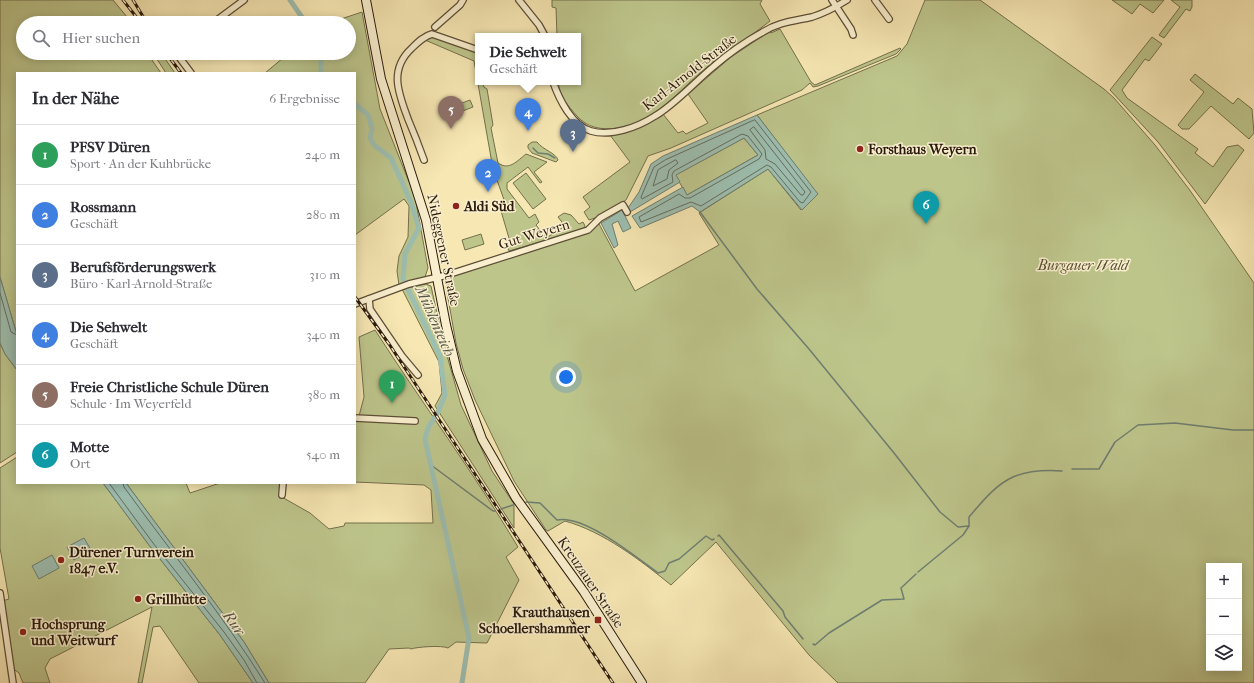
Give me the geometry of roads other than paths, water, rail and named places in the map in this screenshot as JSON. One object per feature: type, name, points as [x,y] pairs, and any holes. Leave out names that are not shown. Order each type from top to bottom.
[{"type":"main road","name":"Nideggener Straße","points":[[366,0],[381,79],[422,202],[453,358],[467,402],[482,439],[516,498]]},
{"type":"main road","name":"Kreuzauer Straße","points":[[516,498],[584,592],[642,683]]},
{"type":"street","points":[[223,16],[244,0]]},
{"type":"street","points":[[435,27],[459,6],[462,0]]},
{"type":"street","points":[[519,0],[539,25],[543,33]]},
{"type":"street","points":[[832,0],[851,28],[853,36]]},
{"type":"street","name":"Karl-Arnold-Straße","points":[[554,85],[560,100],[582,127],[591,131],[599,132],[624,130],[640,124],[662,112],[720,61],[768,28],[781,23],[813,16],[836,7],[848,0]]},
{"type":"street","points":[[876,0],[889,19]]},
{"type":"street","points":[[424,160],[399,95],[397,80],[400,65],[409,51],[423,38],[432,34],[475,49]]},
{"type":"street","points":[[181,60],[190,72]]},
{"type":"street","name":"Gut Weyern","points":[[438,277],[588,230],[600,218],[623,205],[627,212]]},
{"type":"street","points":[[356,304],[409,284],[438,277]]},
{"type":"street","points":[[369,299],[370,308],[402,356],[418,375]]},
{"type":"street","points":[[356,418],[414,421]]},
{"type":"street","points":[[282,495],[283,484]]},
{"type":"street","points":[[0,594],[13,683]]},
{"type":"water","points":[[757,115],[818,194],[802,210],[768,169],[700,212],[692,206],[640,228],[632,216],[683,187],[687,195],[758,155],[744,138],[676,175],[680,182],[630,212],[628,208],[639,192],[651,164],[663,156]]},
{"type":"water","points":[[622,210],[631,228],[623,232],[618,221],[612,224],[618,245],[614,248],[601,223]]},
{"type":"water","points":[[0,277],[16,332],[16,369],[5,354],[0,343]]},
{"type":"water","points":[[104,484],[127,484],[244,642],[269,683],[253,683],[220,635],[149,545]]},
{"type":"water","points":[[84,538],[91,550],[74,560],[67,547]]},
{"type":"water","points":[[52,555],[59,568],[39,579],[32,566]]},
{"type":"waterway","name":"Mühlenteich","points":[[290,0],[301,16]]},
{"type":"waterway","name":"Mühlenteich","points":[[321,60],[321,72]]},
{"type":"waterway","name":"Mühlenteich","points":[[356,105],[368,115],[372,129],[370,138],[374,145],[391,158],[411,202],[419,228],[405,254],[403,279],[440,356],[445,395],[438,412],[428,428],[425,439],[469,638],[462,683]]},
{"type":"waterway","points":[[533,148],[538,153],[548,154],[555,158]]},
{"type":"waterway","points":[[700,212],[757,289],[809,349],[940,512],[958,527],[969,526]]},
{"type":"waterway","points":[[1072,469],[1099,469],[1115,442],[1138,425],[1175,423],[1233,430],[1254,430]]},
{"type":"waterway","points":[[431,465],[495,511]]},
{"type":"waterway","points":[[918,572],[963,535],[969,526],[969,517],[989,495],[1006,480],[1024,473],[1062,471]]},
{"type":"waterway","points":[[526,502],[540,503],[557,520],[568,520],[595,530],[609,538],[658,573],[665,571],[669,563],[679,559],[706,536],[712,540],[714,539]]},
{"type":"waterway","points":[[501,509],[513,505]]},
{"type":"waterway","points":[[718,536],[719,535],[783,611],[785,617],[803,639]]},
{"type":"waterway","points":[[813,644],[815,645],[829,633],[882,600],[904,599],[901,588],[916,574]]},
{"type":"railway","points":[[123,0],[136,16]]},
{"type":"railway","points":[[133,0],[143,16]]},
{"type":"railway","points":[[171,60],[180,72]]},
{"type":"railway","points":[[356,298],[389,344],[613,683]]},
{"type":"place","name":"Freie Christliche Schule Düren","points":[[451,129]]},
{"type":"place","name":"Die Sehwelt","points":[[528,131]]},
{"type":"place","name":"Forsthaus Weyern","points":[[860,149]]},
{"type":"place","name":"Berufsförderungswerk","points":[[573,152]]},
{"type":"place","name":"Rossmann","points":[[488,192]]},
{"type":"place","name":"Aldi Süd","points":[[456,206]]},
{"type":"place","name":"Motte","points":[[926,224]]},
{"type":"place","name":"PFSV Düren","points":[[392,403]]},
{"type":"place","name":"Dürener Turnverein 1847 e.V.","points":[[61,560]]},
{"type":"place","name":"Grillhütte","points":[[138,599]]},
{"type":"place","name":"Krauthausen Schoellershammer","points":[[598,620]]},
{"type":"place","name":"Hochsprung und Weitwurf","points":[[23,632]]},
{"type":"park label","name":"Burgauer Wald","points":[[1083,265]]},
{"type":"water label","name":"Rur","points":[[234,623]]}]
